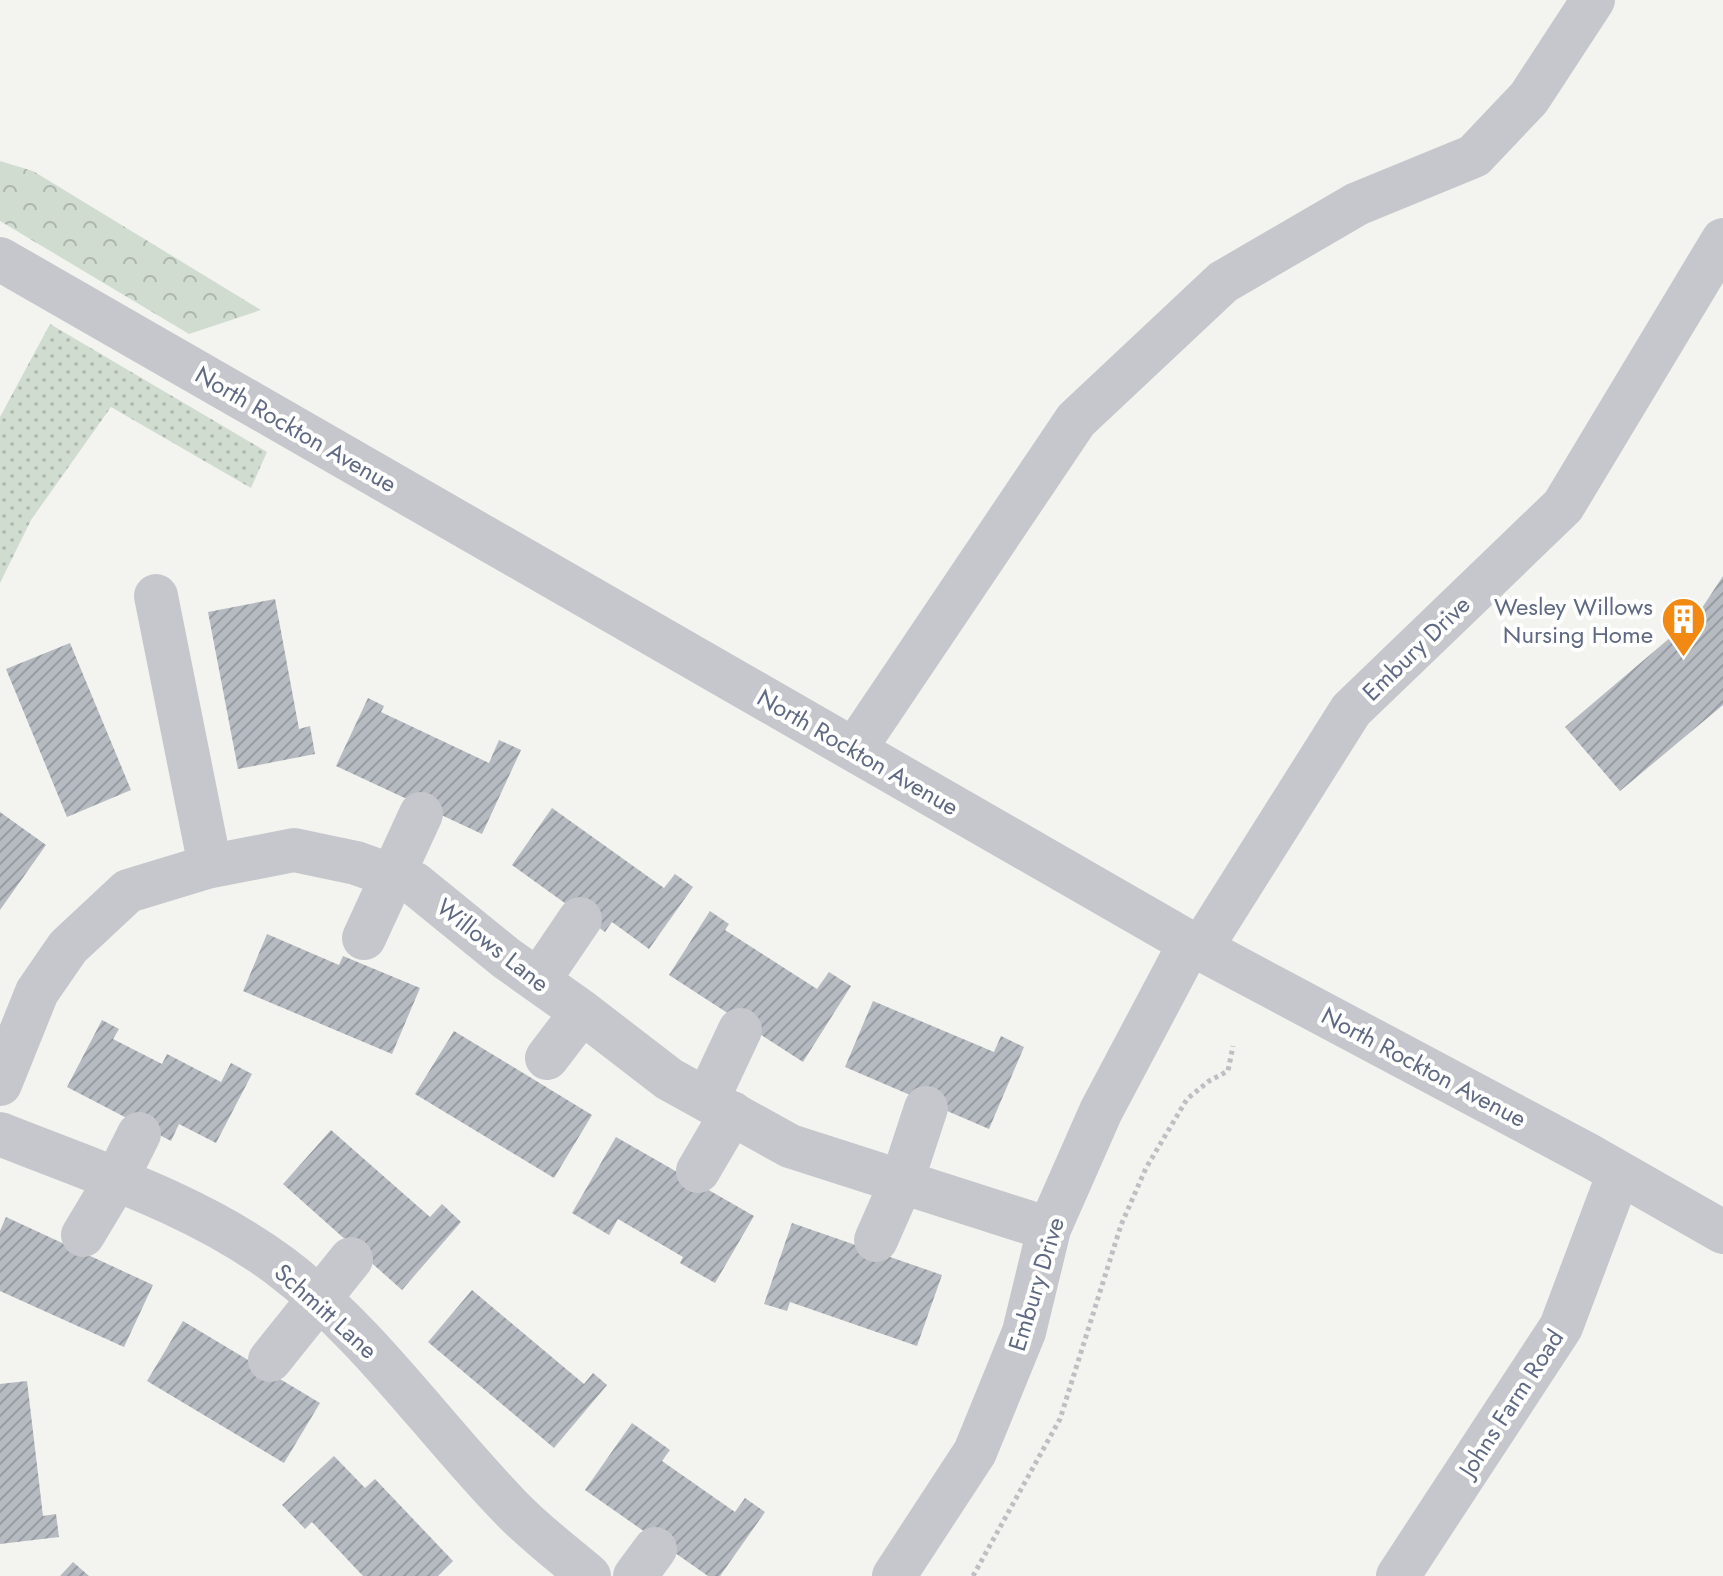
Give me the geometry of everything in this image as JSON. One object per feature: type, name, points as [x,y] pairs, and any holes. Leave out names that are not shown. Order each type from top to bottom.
[{"type":"street","points":[[854,750],[1076,420],[1223,282],[1357,204],[1474,156],[1529,98],[1593,0]]},
{"type":"street","name":"Embury Drive","points":[[894,1576],[975,1452],[1024,1332],[1049,1229],[1101,1111],[1195,946],[1351,710],[1563,506],[1722,246]]},
{"type":"street","name":"North Rockton Avenue","points":[[0,259],[1195,946],[1723,1232]]},
{"type":"street","points":[[156,596],[210,866]]},
{"type":"street","points":[[364,938],[421,814]]},
{"type":"street","name":"Willows Lane","points":[[0,1084],[37,992],[68,947],[128,891],[210,866],[294,850],[356,863],[415,884],[506,958],[669,1079],[790,1146],[1049,1229]]},
{"type":"street","points":[[538,981],[580,919]]},
{"type":"street","points":[[547,1058],[582,1012]]},
{"type":"street","points":[[698,1171],[720,1106],[740,1030]]},
{"type":"street","points":[[876,1240],[902,1181],[926,1108]]},
{"type":"street","name":"Schmitt Lane","points":[[0,1134],[220,1226],[281,1267],[387,1366],[513,1510],[589,1576]]},
{"type":"street","points":[[83,1235],[139,1134]]},
{"type":"street","name":"Johns Farm Road","points":[[1398,1576],[1561,1327],[1619,1173]]},
{"type":"street","points":[[270,1360],[351,1259]]},
{"type":"path","points":[[973,1576],[1060,1419],[1121,1225],[1146,1168],[1187,1099],[1209,1081],[1228,1071],[1233,1046]]},
{"type":"green space","points":[[0,161],[33,171],[261,310],[189,334],[0,221]]},
{"type":"green space","points":[[50,324],[267,452],[251,488],[111,407],[31,520],[0,583],[0,417]]},
{"type":"building","name":"Wesley Willows Nursing Home","points":[[1723,576],[1723,705],[1620,791],[1565,727],[1698,614]]},
{"type":"building","points":[[275,599],[299,729],[310,726],[315,754],[238,769],[208,612]]},
{"type":"building","points":[[70,643],[131,790],[67,817],[6,669]]},
{"type":"building","points":[[368,698],[384,706],[381,712],[489,763],[499,740],[521,750],[482,834],[336,766]]},
{"type":"building","points":[[552,808],[664,888],[675,874],[693,887],[649,949],[612,922],[605,932],[512,865]]},
{"type":"building","points":[[0,812],[46,845],[0,910]]},
{"type":"building","points":[[710,911],[729,924],[725,930],[817,989],[829,972],[851,986],[803,1062],[669,975]]},
{"type":"building","points":[[267,934],[339,965],[343,956],[420,988],[392,1054],[243,991]]},
{"type":"building","points":[[873,1001],[994,1052],[1001,1036],[1024,1047],[989,1129],[845,1067]]},
{"type":"building","points":[[102,1020],[119,1029],[113,1039],[162,1064],[167,1054],[221,1082],[231,1063],[252,1074],[216,1143],[179,1124],[171,1141],[67,1087]]},
{"type":"building","points":[[454,1031],[592,1115],[554,1178],[415,1094]]},
{"type":"building","points":[[331,1130],[430,1217],[442,1204],[461,1222],[402,1290],[283,1184]]},
{"type":"building","points":[[616,1137],[754,1216],[715,1283],[680,1263],[683,1257],[618,1219],[609,1235],[572,1213]]},
{"type":"building","points":[[6,1217],[153,1285],[124,1347],[0,1291],[0,1231]]},
{"type":"building","points":[[792,1223],[942,1275],[917,1346],[790,1302],[787,1311],[764,1304]]},
{"type":"building","points":[[472,1290],[584,1384],[593,1373],[607,1385],[554,1448],[428,1342]]},
{"type":"building","points":[[183,1321],[320,1403],[284,1463],[147,1381]]},
{"type":"building","points":[[27,1381],[43,1516],[56,1514],[59,1537],[0,1544],[0,1384]]},
{"type":"building","points":[[632,1423],[670,1450],[662,1461],[735,1512],[745,1498],[765,1512],[720,1576],[708,1576],[585,1490]]},
{"type":"building","points":[[334,1456],[365,1488],[375,1479],[453,1561],[438,1576],[363,1576],[312,1522],[305,1529],[282,1505]]},
{"type":"building","points":[[73,1562],[89,1576],[60,1576]]},
{"type":"place","name":"Wesley Willows Nursing Home","points":[[1684,659]]}]
